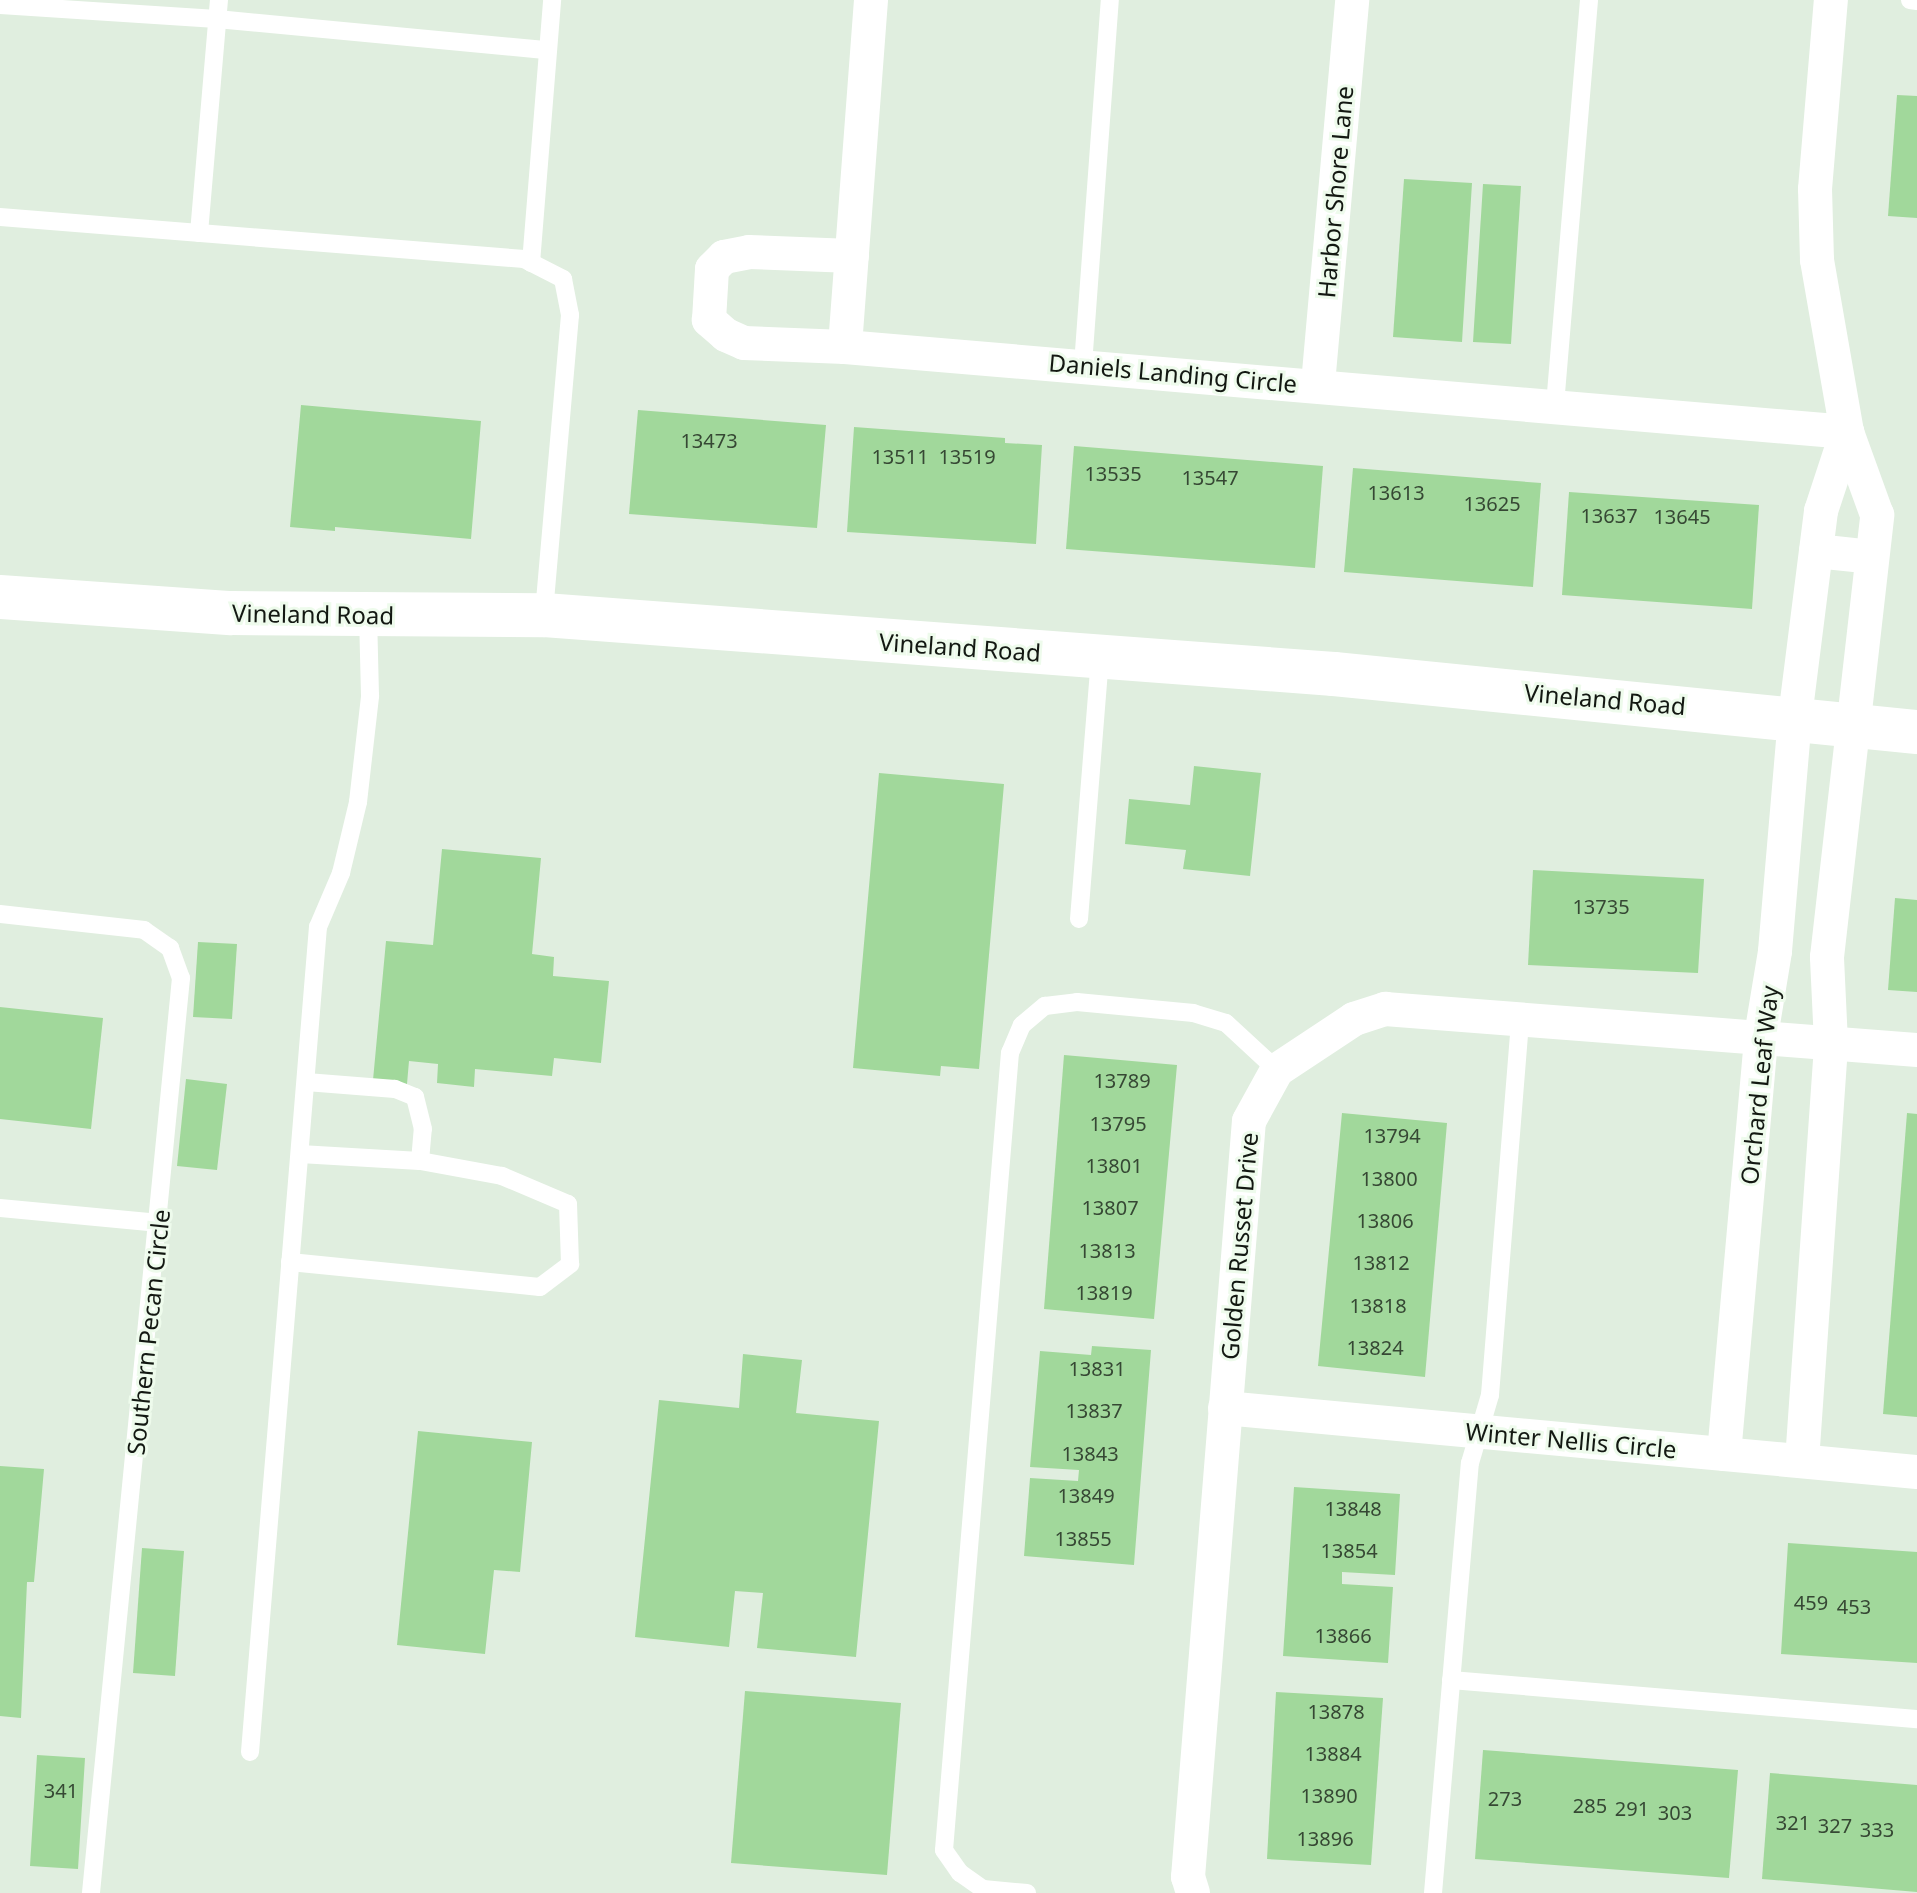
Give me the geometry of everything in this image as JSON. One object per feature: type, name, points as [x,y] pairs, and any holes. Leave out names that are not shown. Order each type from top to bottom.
[{"type":"main road","name":"Vineland Road","points":[[0,597],[231,613],[544,615],[1334,674],[1795,717],[1917,732]]},
{"type":"street","points":[[845,347],[871,0]]},
{"type":"street","name":"Harbor Shore Lane","points":[[1318,384],[1352,0]]},
{"type":"street","points":[[1802,1461],[1831,1043],[1827,957],[1877,515],[1847,432],[1817,260],[1815,189],[1831,0]]},
{"type":"street","name":"Daniels Landing Circle","points":[[852,256],[749,252],[724,257],[712,269],[709,320],[726,335],[744,343],[845,347],[1083,365],[1847,432]]},
{"type":"street","points":[[1795,717],[1821,511],[1847,432]]},
{"type":"street","points":[[1816,551],[1872,557]]},
{"type":"street","name":"Orchard Leaf Way","points":[[1724,1454],[1761,1036],[1778,916],[1795,717]]},
{"type":"street","points":[[1778,916],[1831,920]]},
{"type":"street","name":"Golden Russet Drive","points":[[1193,1893],[1188,1877],[1249,1121],[1277,1070],[1354,1019],[1385,1009],[1917,1050]]},
{"type":"street","name":"Winter Nellis Circle","points":[[1225,1408],[1917,1472]]},
{"type":"lane","points":[[199,233],[219,0]]},
{"type":"lane","points":[[531,263],[552,0]]},
{"type":"lane","points":[[1083,365],[1110,0]]},
{"type":"lane","points":[[1555,405],[1589,0]]},
{"type":"lane","points":[[1910,0],[1917,1]]},
{"type":"lane","points":[[0,5],[217,19],[548,50]]},
{"type":"lane","points":[[0,217],[524,259],[563,279],[570,315],[544,615]]},
{"type":"lane","points":[[250,1752],[318,927],[341,873],[358,802],[370,696],[368,614]]},
{"type":"lane","points":[[1079,919],[1100,657]]},
{"type":"lane","name":"Southern Pecan Circle","points":[[0,914],[144,930],[170,948],[181,978],[91,1893]]},
{"type":"lane","points":[[1027,1893],[983,1889],[960,1873],[944,1850],[1010,1053],[1022,1025],[1045,1006],[1077,1002],[1193,1013],[1226,1023],[1277,1070]]},
{"type":"lane","points":[[1433,1893],[1470,1463],[1490,1395],[1520,1019]]},
{"type":"lane","points":[[306,1082],[395,1089],[415,1097],[423,1129],[420,1161]]},
{"type":"lane","points":[[290,1262],[540,1287],[570,1264],[568,1204],[502,1176],[420,1161],[300,1154]]},
{"type":"lane","points":[[0,1208],[159,1223]]},
{"type":"lane","points":[[1451,1680],[1917,1719]]},
{"type":"building","points":[[1897,95],[1917,96],[1917,218],[1888,216]]},
{"type":"building","points":[[1404,179],[1472,183],[1462,342],[1393,337]]},
{"type":"building","points":[[1483,184],[1521,186],[1511,344],[1473,342]]},
{"type":"building","points":[[301,405],[481,421],[471,539],[335,527],[335,531],[290,527]]},
{"type":"building","points":[[638,410],[826,425],[817,528],[629,514]]},
{"type":"building","points":[[854,427],[1005,438],[1005,443],[1042,445],[1036,544],[847,532]]},
{"type":"building","points":[[1074,446],[1323,466],[1315,568],[1066,549]]},
{"type":"building","points":[[1353,468],[1541,483],[1533,587],[1344,572]]},
{"type":"building","points":[[1569,492],[1759,505],[1752,609],[1562,595]]},
{"type":"building","points":[[1194,766],[1261,773],[1250,876],[1183,869],[1186,850],[1125,844],[1129,799],[1190,805]]},
{"type":"building","points":[[879,773],[1004,784],[979,1069],[941,1066],[940,1076],[853,1068]]},
{"type":"building","points":[[442,849],[541,858],[532,954],[554,957],[553,976],[609,981],[601,1063],[554,1058],[552,1076],[475,1069],[474,1087],[437,1083],[438,1064],[409,1061],[407,1084],[373,1080],[386,941],[433,945]]},
{"type":"building","points":[[1533,870],[1704,879],[1698,973],[1528,965]]},
{"type":"building","points":[[1895,898],[1917,900],[1917,992],[1888,990]]},
{"type":"building","points":[[198,942],[237,944],[232,1019],[193,1017]]},
{"type":"building","points":[[0,1007],[103,1018],[91,1129],[0,1119]]},
{"type":"building","points":[[1064,1055],[1177,1065],[1154,1319],[1044,1309]]},
{"type":"building","points":[[186,1079],[227,1084],[217,1170],[177,1166]]},
{"type":"building","points":[[1342,1113],[1447,1123],[1425,1377],[1318,1366]]},
{"type":"building","points":[[1907,1113],[1917,1114],[1917,1417],[1883,1414]]},
{"type":"building","points":[[1092,1346],[1151,1350],[1134,1565],[1024,1556],[1030,1478],[1078,1481],[1079,1470],[1030,1467],[1040,1351],[1091,1355]]},
{"type":"building","points":[[743,1354],[802,1360],[796,1413],[879,1421],[856,1657],[757,1648],[763,1593],[735,1591],[729,1647],[635,1637],[659,1400],[739,1408]]},
{"type":"building","points":[[418,1431],[532,1442],[520,1572],[494,1570],[485,1654],[397,1645]]},
{"type":"building","points":[[0,1466],[44,1469],[34,1582],[27,1582],[21,1718],[0,1716]]},
{"type":"building","points":[[1294,1487],[1400,1494],[1395,1575],[1342,1572],[1342,1584],[1393,1587],[1388,1663],[1283,1656]]},
{"type":"building","points":[[1788,1543],[1917,1552],[1917,1663],[1781,1654]]},
{"type":"building","points":[[142,1548],[184,1551],[175,1676],[133,1673]]},
{"type":"building","points":[[745,1691],[901,1703],[887,1875],[731,1863]]},
{"type":"building","points":[[1276,1692],[1383,1698],[1371,1865],[1267,1859]]},
{"type":"building","points":[[1483,1750],[1738,1770],[1729,1878],[1475,1859]]},
{"type":"building","points":[[37,1755],[85,1758],[78,1869],[30,1866]]},
{"type":"building","points":[[1770,1773],[1917,1785],[1917,1892],[1762,1879]]}]
